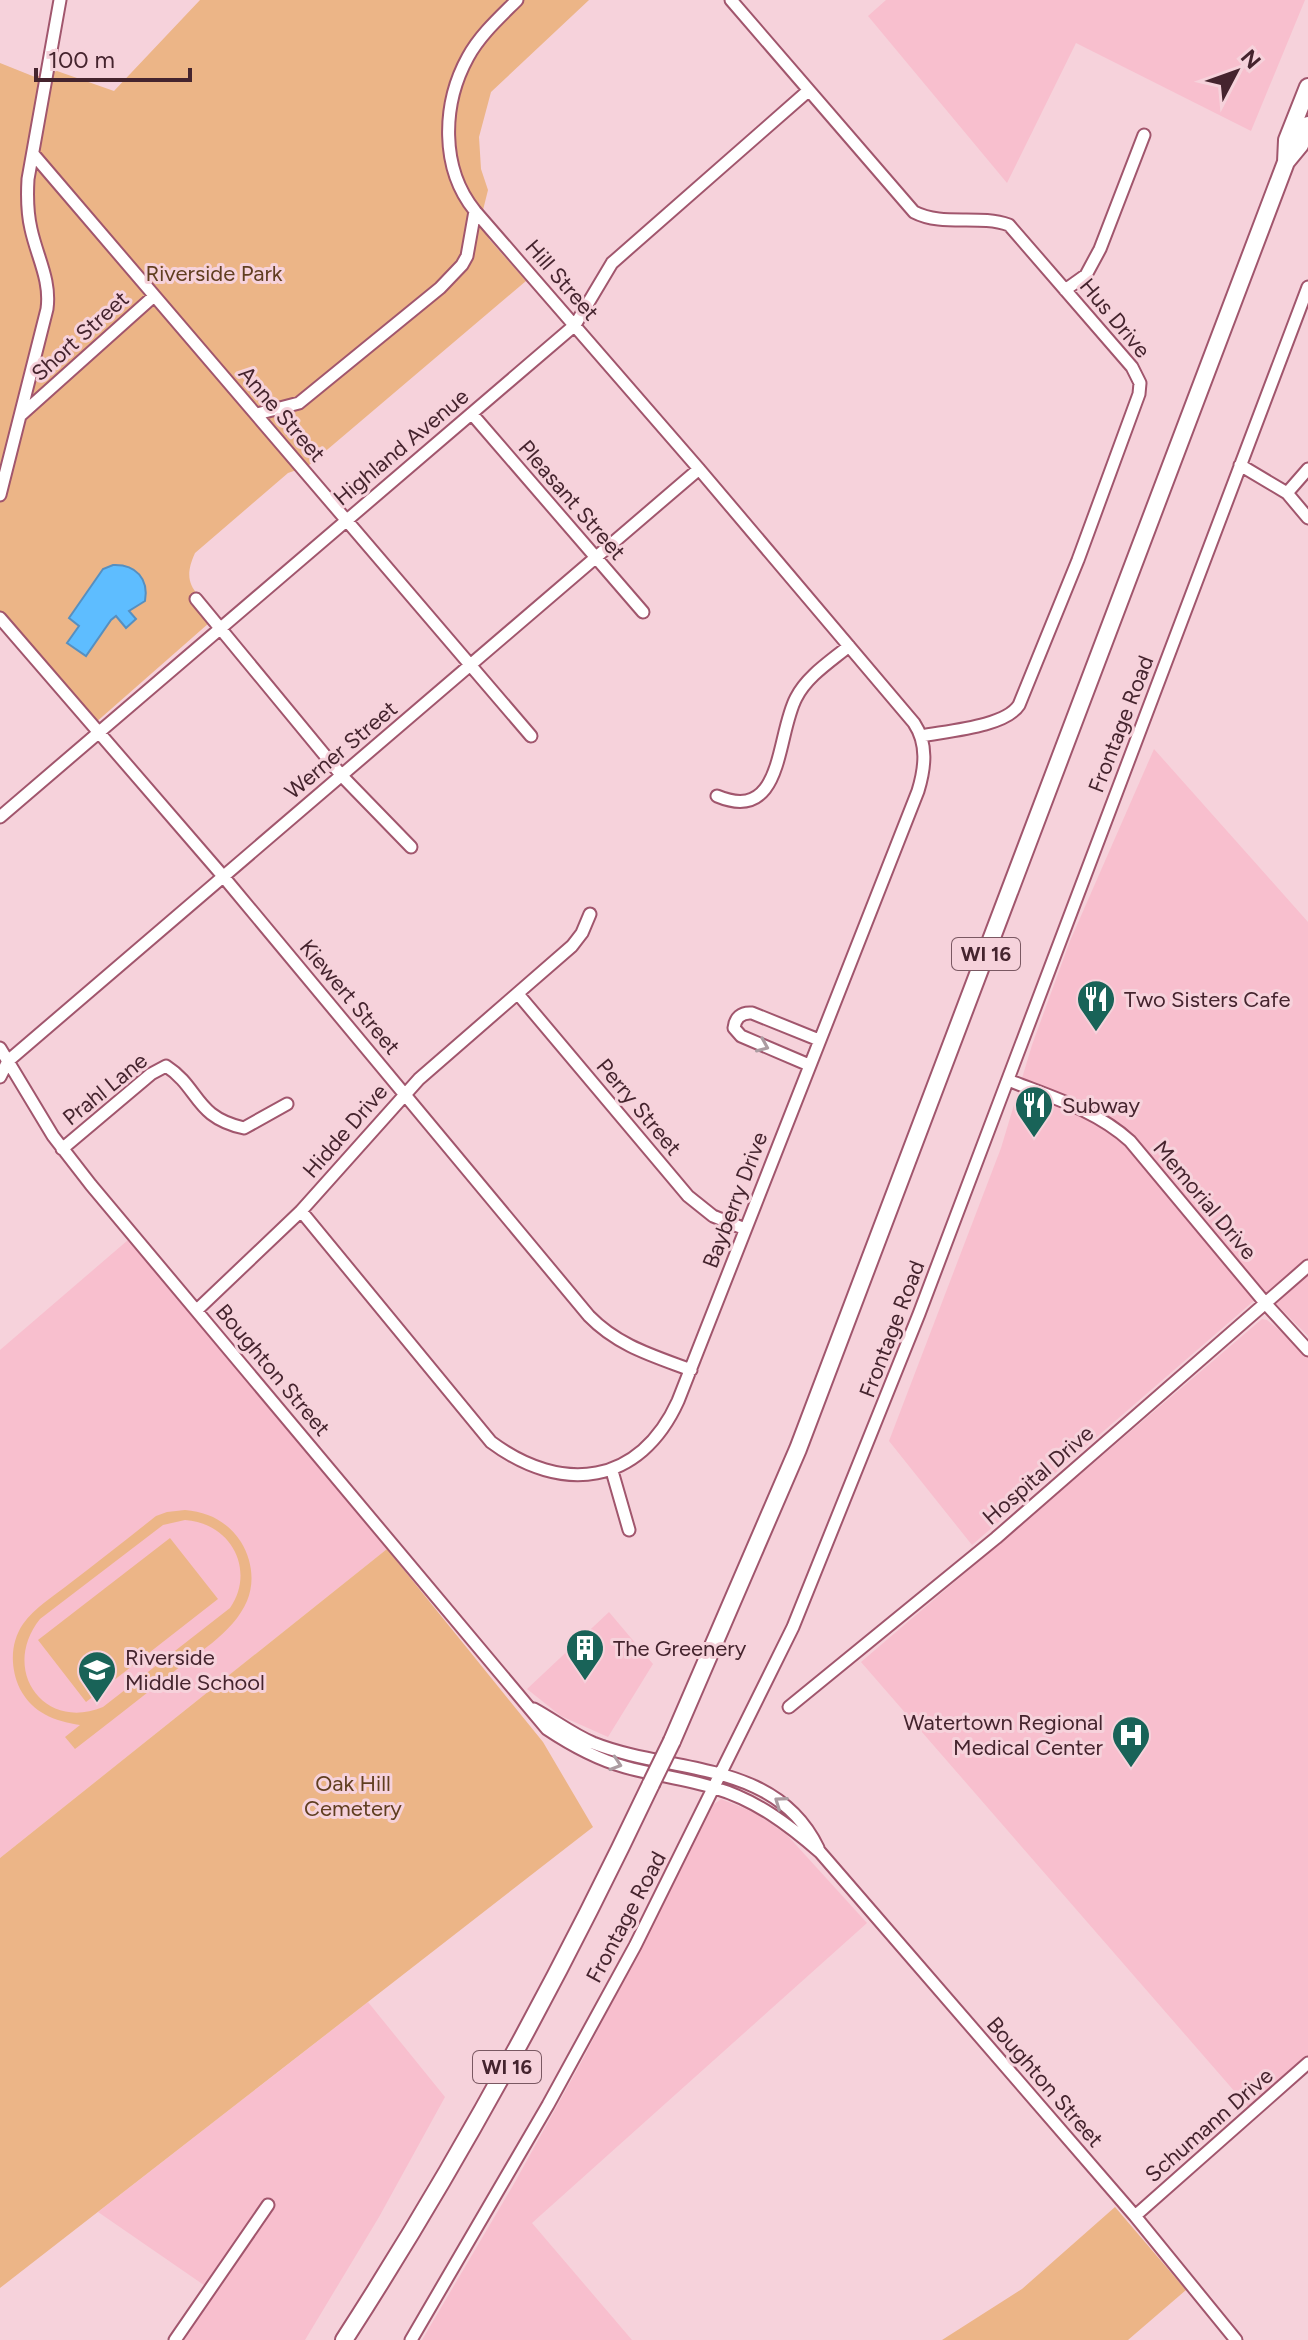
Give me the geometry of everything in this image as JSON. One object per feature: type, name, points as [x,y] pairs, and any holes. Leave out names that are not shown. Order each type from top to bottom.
[{"type":"highway","name":"WI 16","points":[[344,2340],[441,2182],[565,1961],[672,1741],[798,1449],[1286,162],[1287,140],[1308,87]]},
{"type":"highway","name":"WI 16","points":[[1286,162],[1300,145],[1308,125]]},
{"type":"street","points":[[29,401],[48,300],[46,277],[28,212],[28,179],[60,0]]},
{"type":"street","name":"Hill Street","points":[[517,0],[476,44],[462,68],[454,94],[448,131],[452,166],[460,189],[475,211],[849,646]]},
{"type":"street","name":"Hus Drive","points":[[731,0],[914,212],[929,219],[983,220],[1009,225],[1132,367],[1140,383],[1139,394],[1078,560],[1019,705],[1012,714],[998,720],[921,736]]},
{"type":"street","name":"Highland Avenue","points":[[0,817],[575,325],[612,263],[808,91]]},
{"type":"street","points":[[1065,290],[1086,275],[1100,249],[1144,135]]},
{"type":"street","name":"Anne Street","points":[[34,155],[531,736]]},
{"type":"street","points":[[257,414],[299,403],[440,288],[467,256],[475,211]]},
{"type":"street","name":"Frontage Road","points":[[411,2340],[548,2105],[635,1946],[793,1627],[846,1500],[1008,1080],[1308,287]]},
{"type":"street","name":"Short Street","points":[[0,495],[21,415],[29,401],[154,296]]},
{"type":"street","name":"Pleasant Street","points":[[472,414],[643,612]]},
{"type":"street","points":[[1240,465],[1287,493],[1308,518]]},
{"type":"street","name":"Werner Street","points":[[8,1061],[699,469]]},
{"type":"street","points":[[1287,493],[1308,469]]},
{"type":"street","points":[[196,599],[342,776],[411,847]]},
{"type":"street","name":"Kiewert Street","points":[[0,618],[222,875],[603,1330],[625,1345],[691,1370]]},
{"type":"street","points":[[717,796],[738,804],[752,800],[764,789],[774,776],[788,713],[797,695],[809,680],[849,646],[914,723],[921,736]]},
{"type":"street","name":"Bayberry Drive","points":[[612,1471],[632,1460],[667,1426],[691,1370],[918,791],[924,767],[921,736]]},
{"type":"street","name":"Hidde Drive","points":[[197,1310],[301,1211],[404,1094],[572,946],[590,914]]},
{"type":"street","name":"Perry Street","points":[[518,994],[688,1196],[713,1216],[745,1229]]},
{"type":"street","points":[[809,1065],[741,1036],[734,1028],[736,1019],[741,1014],[752,1013],[819,1040]]},
{"type":"street","name":"Boughton Street","points":[[0,1048],[62,1149],[547,1729],[584,1752],[625,1767],[715,1787],[750,1802],[776,1817],[820,1852],[1135,2216],[1236,2340]]},
{"type":"street","points":[[0,1077],[8,1061]]},
{"type":"street","name":"Prahl Lane","points":[[62,1149],[151,1074],[166,1066],[176,1072],[200,1104],[222,1123],[244,1128],[287,1104]]},
{"type":"street","name":"Memorial Drive","points":[[1008,1080],[1095,1115],[1130,1141],[1308,1350]]},
{"type":"street","points":[[301,1211],[491,1442],[509,1455],[538,1468],[580,1475],[612,1471],[629,1530]]},
{"type":"street","name":"Hospital Drive","points":[[789,1707],[996,1538],[1308,1266]]},
{"type":"street","name":"Boughton Street","points":[[530,1707],[593,1743],[721,1774],[756,1787],[804,1822],[820,1852]]},
{"type":"street","name":"Schumann Drive","points":[[1135,2216],[1308,2063]]},
{"type":"street","points":[[175,2340],[268,2205]]},
{"type":"shaded area","points":[[886,0],[1305,0],[1251,131],[1076,43],[1007,183],[868,16]]},
{"type":"shaded area","points":[[1154,749],[1308,922],[1308,1336],[1264,1292],[972,1545],[889,1441],[1001,1148],[1032,1045],[1070,941]]},
{"type":"shaded area","name":"Riverside Middle School","points":[[128,1240],[387,1549],[0,1858],[0,1350]]},
{"type":"shaded area","name":"Watertown Regional Medical Center","points":[[1262,1319],[1283,1333],[1308,1358],[1308,2057],[1249,2108],[861,1662]]},
{"type":"shaded area","points":[[609,1612],[653,1664],[608,1737],[561,1716],[527,1689]]},
{"type":"shaded area","points":[[721,1799],[754,1812],[787,1835],[867,1923],[532,2223],[632,2340],[422,2340],[515,2182],[584,2057],[713,1805]]},
{"type":"shaded area","points":[[368,2002],[445,2097],[379,2217],[305,2340],[183,2340],[214,2292],[98,2212]]},
{"type":"green space","name":"Riverside Park","points":[[200,0],[589,0],[491,92],[479,137],[481,169],[488,190],[482,214],[489,239],[526,281],[308,466],[288,473],[195,553],[190,581],[217,616],[94,724],[0,617],[0,63],[35,77],[57,71],[114,91]]},
{"type":"green space","points":[[185,1510],[202,1513],[217,1519],[236,1535],[250,1564],[251,1586],[247,1601],[223,1634],[75,1749],[65,1737],[80,1725],[61,1721],[38,1710],[20,1689],[13,1664],[19,1631],[38,1607],[156,1516]],"holes":[[[185,1520],[201,1523],[226,1539],[239,1564],[240,1579],[230,1608],[103,1707],[81,1712],[62,1711],[46,1703],[34,1691],[27,1675],[25,1657],[29,1638],[40,1619],[163,1525]]]},
{"type":"green space","points":[[170,1538],[218,1599],[86,1702],[38,1640]]},
{"type":"green space","name":"Oak Hill Cemetery","points":[[387,1549],[543,1742],[593,1827],[0,2288],[0,1858]]},
{"type":"green space","points":[[1115,2207],[1186,2290],[1128,2340],[942,2340],[1022,2289]]},
{"type":"water","points":[[113,565],[128,567],[139,574],[145,586],[145,601],[129,611],[136,619],[126,628],[116,616],[111,620],[86,656],[67,643],[79,626],[69,618],[103,569]]},
{"type":"place","name":"Two Sisters Cafe","points":[[1096,1033]]},
{"type":"place","name":"Subway","points":[[1034,1139]]},
{"type":"place","name":"The Greenery","points":[[585,1682]]},
{"type":"place","name":"Riverside Middle School","points":[[97,1704]]},
{"type":"place","name":"Watertown Regional Medical Center","points":[[1131,1769]]}]
